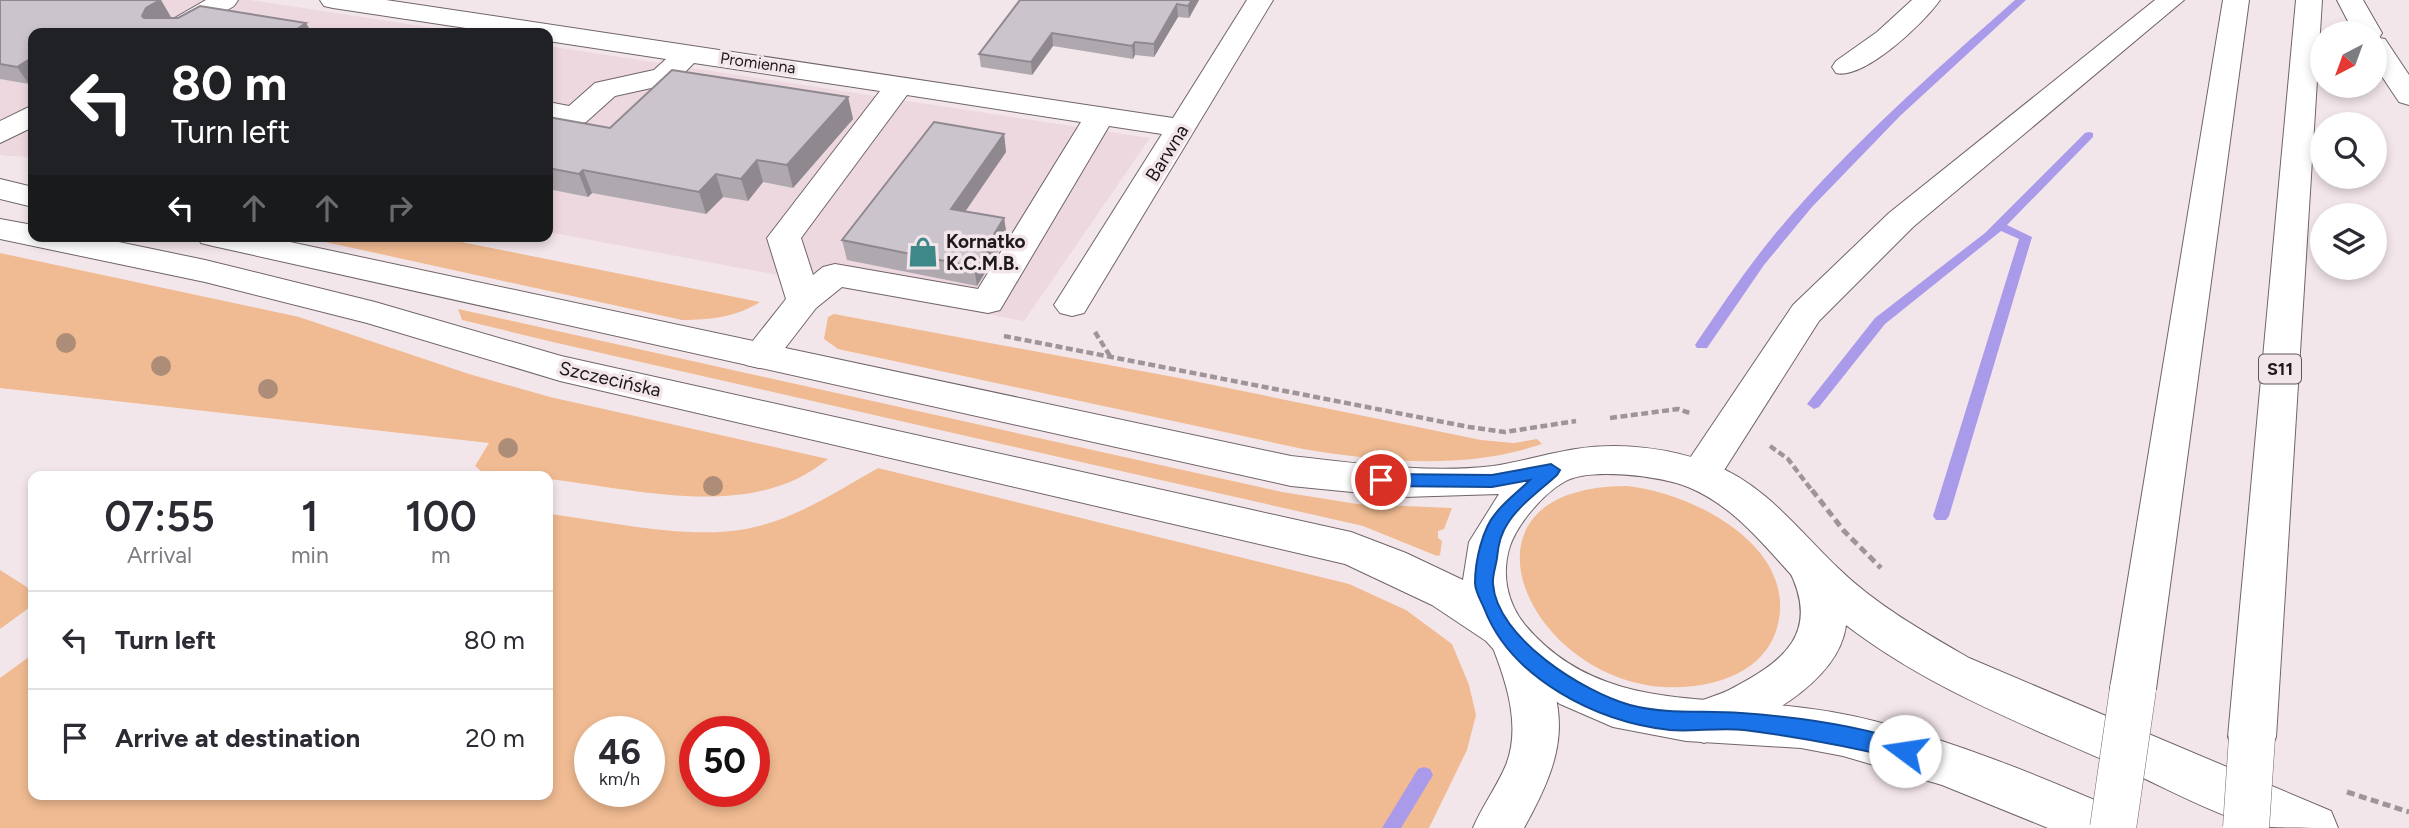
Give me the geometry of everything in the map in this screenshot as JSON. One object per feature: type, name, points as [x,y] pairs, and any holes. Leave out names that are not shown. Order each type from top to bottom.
[{"type":"main road","points":[[177,28],[225,0]]},
{"type":"main road","name":"Promienna","points":[[333,0],[522,28]]},
{"type":"main road","name":"Barwna","points":[[1072,305],[1260,0]]},
{"type":"main road","points":[[1846,67],[1887,38],[1927,0]]},
{"type":"main road","points":[[1700,475],[1806,313],[1901,220],[2171,0]]},
{"type":"main road","points":[[2113,828],[2236,0]]},
{"type":"main road","name":"S11","points":[[2246,828],[2309,0]]},
{"type":"main road","points":[[2350,0],[2361,21]]},
{"type":"main road","points":[[411,28],[429,14]]},
{"type":"main road","name":"Promienna","points":[[553,33],[1182,128]]},
{"type":"main road","points":[[553,112],[575,116],[605,89],[664,77],[688,53]]},
{"type":"main road","points":[[2387,63],[2409,96]]},
{"type":"main road","points":[[804,300],[785,238],[900,84]]},
{"type":"main road","points":[[759,356],[804,300],[835,275],[988,302],[1100,116]]},
{"type":"main road","points":[[0,189],[28,196]]},
{"type":"main road","points":[[0,229],[28,234]]},
{"type":"main road","name":"Szczecińska","points":[[68,242],[205,271],[375,314],[560,368],[1182,509],[1363,553],[1426,579],[1461,598],[1567,686],[1601,704],[1632,714],[1671,721],[1776,724],[1840,734],[1905,751],[1975,774],[2102,828]]},
{"type":"main road","points":[[240,242],[1291,471],[1403,482],[1492,481],[1577,463],[1630,461],[1700,475],[1754,508],[1776,528],[1809,568],[1846,601],[1902,642],[1953,672],[2313,828]]},
{"type":"main road","points":[[1498,828],[1532,762],[1536,747],[1530,681],[1484,585],[1491,539],[1501,518],[1515,501],[1551,470]]},
{"type":"main road","points":[[1704,722],[1730,712],[1779,685],[1809,654],[1819,636],[1824,604],[1809,568]]},
{"type":"shaded area","points":[[0,0],[250,0],[434,28],[28,28],[28,157],[0,155]]},
{"type":"shaded area","points":[[553,47],[1150,138],[1024,321],[553,233]]},
{"type":"shaded area","points":[[325,242],[462,242],[760,302],[723,317],[682,320]]},
{"type":"shaded area","points":[[0,253],[299,317],[469,374],[550,397],[828,459],[798,478],[765,490],[730,496],[656,494],[553,480],[553,471],[481,471],[475,466],[489,443],[0,388]]},
{"type":"shaded area","points":[[458,309],[1282,492],[1357,504],[1452,508],[1444,529],[1438,531],[1438,538],[1442,541],[1440,555],[1437,556],[1363,526],[557,343],[462,320]]},
{"type":"shaded area","points":[[834,314],[1179,378],[1481,440],[1514,443],[1537,439],[1542,444],[1483,458],[1423,461],[1303,449],[838,349],[824,339],[828,317]]},
{"type":"shaded area","points":[[878,468],[1349,584],[1406,610],[1452,644],[1469,685],[1476,715],[1467,750],[1429,828],[0,828],[0,678],[28,658],[28,800],[553,800],[553,515],[698,532],[746,529],[781,519]]},
{"type":"shaded area","points":[[1626,486],[1652,490],[1708,512],[1735,528],[1756,549],[1772,572],[1780,599],[1777,628],[1767,649],[1743,671],[1711,683],[1652,686],[1599,669],[1558,638],[1530,600],[1520,559],[1530,523],[1564,496]]},
{"type":"shaded area","points":[[0,570],[28,588],[28,609],[0,629]]},
{"type":"building","points":[[0,0],[160,0],[146,8],[142,16],[144,18],[178,18],[200,6],[306,23],[298,28],[28,28],[28,60],[17,67],[0,64]]},
{"type":"building","points":[[1020,0],[1192,0],[1188,6],[1177,4],[1154,44],[1135,42],[1132,46],[1052,33],[1031,62],[979,54]]},
{"type":"building","points":[[672,70],[848,97],[787,165],[757,160],[741,179],[716,174],[699,192],[583,170],[579,174],[553,169],[553,118],[610,128]]},
{"type":"building","points":[[934,122],[1004,134],[951,209],[1004,218],[974,267],[842,240]]},
{"type":"waterway","points":[[1702,345],[1780,236],[1836,173],[1958,56],[2021,0]]},
{"type":"waterway","points":[[1814,404],[1880,321],[1989,236],[2089,135]]},
{"type":"waterway","points":[[1941,516],[2026,237],[2000,226]]},
{"type":"waterway","points":[[1391,828],[1424,775]]},
{"type":"place","name":"Kornatko K.C.M.B.","points":[[923,252]]},
{"type":"route","points":[[1381,480],[1492,481],[1551,470],[1515,501],[1501,518],[1491,539],[1484,585],[1501,628],[1516,648],[1567,686],[1601,704],[1632,714],[1671,721],[1776,724],[1840,734],[1905,751]]}]
